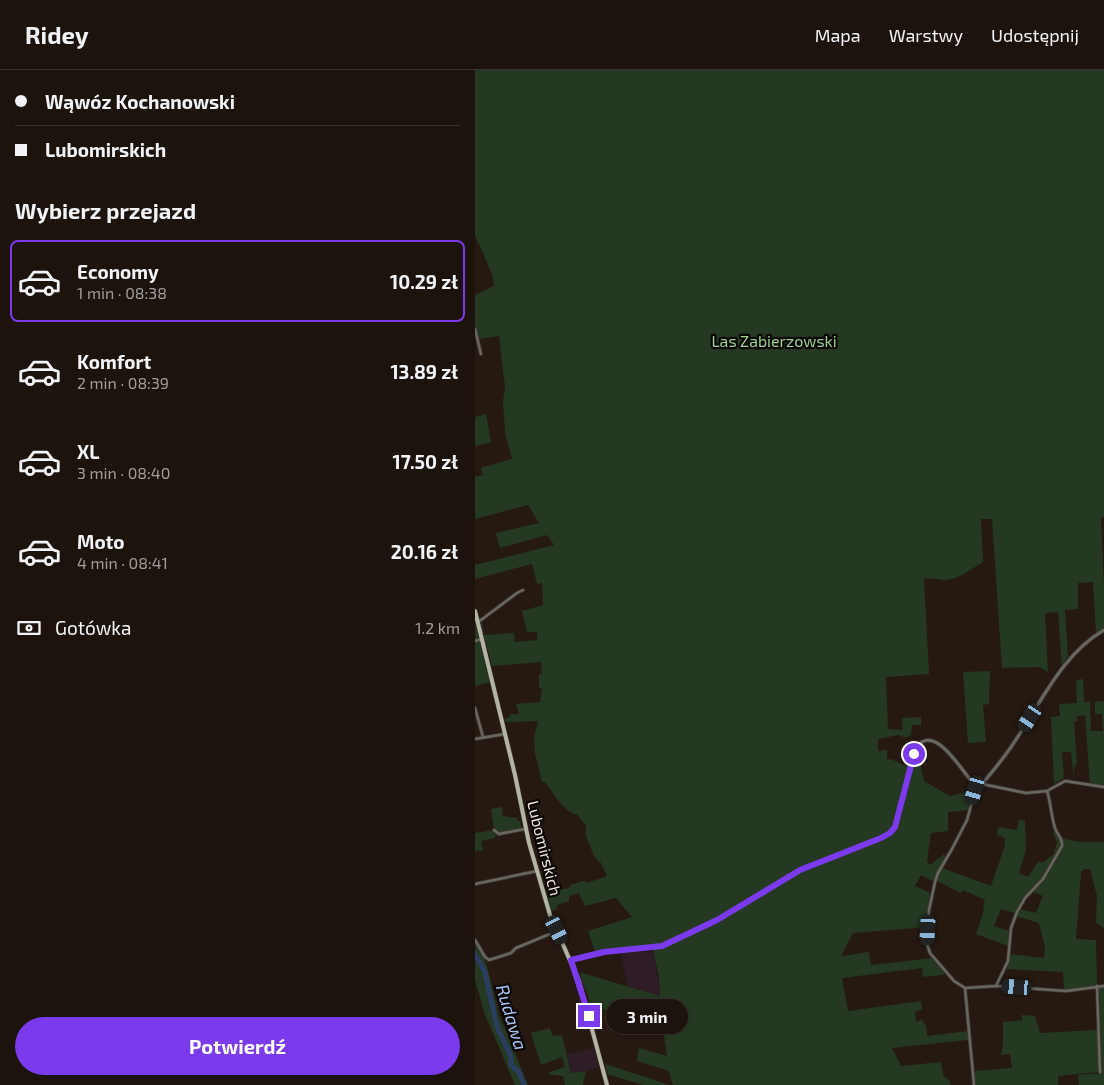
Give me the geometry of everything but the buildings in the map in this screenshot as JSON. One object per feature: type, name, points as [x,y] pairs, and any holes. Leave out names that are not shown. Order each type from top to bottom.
[{"type":"main road","name":"Lubomirskich","points":[[475,611],[505,734],[525,829],[548,908],[571,960],[586,1004],[607,1085]]},
{"type":"street","points":[[475,329],[481,354]]},
{"type":"street","points":[[478,621],[485,618],[523,590]]},
{"type":"street","points":[[982,784],[1012,746],[1067,662],[1082,646],[1104,630]]},
{"type":"street","points":[[475,641],[482,639]]},
{"type":"street","points":[[475,708],[483,737]]},
{"type":"street","points":[[475,739],[505,734]]},
{"type":"street","points":[[571,960],[604,952],[654,947],[672,942],[717,920],[800,870],[890,833],[895,827],[898,817],[914,751],[918,745],[925,741],[931,740],[939,744],[971,781],[977,784],[1026,793],[1047,791],[1065,781],[1104,788]]},
{"type":"street","points":[[977,784],[967,820],[938,872],[929,910],[927,944],[930,953],[954,981],[965,988],[995,986],[1066,991],[1104,986]]},
{"type":"street","points":[[995,986],[1008,962],[1011,928],[1017,912],[1025,898],[1043,880],[1062,846],[1063,841],[1055,827],[1051,802],[1047,791]]},
{"type":"street","points":[[493,830],[499,834],[525,829]]},
{"type":"street","points":[[475,884],[537,871]]},
{"type":"street","points":[[475,940],[485,957],[489,960],[511,953],[516,948],[557,930]]},
{"type":"street","points":[[1097,986],[1100,1072]]},
{"type":"street","points":[[965,988],[974,1085]]},
{"type":"shaded area","points":[[653,952],[661,996],[627,986],[621,953]]},
{"type":"shaded area","points":[[594,1048],[599,1068],[571,1073],[567,1054]]},
{"type":"green space","name":"Las Zabierzowski","points":[[475,70],[1104,70],[1104,518],[1101,518],[1104,627],[1096,633],[1093,582],[1078,583],[1078,609],[1065,610],[1068,656],[1062,667],[1058,612],[1045,613],[1048,672],[1039,667],[1002,668],[992,519],[981,519],[983,562],[953,579],[924,579],[929,674],[886,677],[888,729],[903,730],[902,718],[921,717],[921,725],[912,725],[911,736],[909,735],[906,738],[898,735],[878,739],[878,751],[887,750],[887,760],[891,759],[906,766],[910,753],[918,754],[924,781],[950,796],[966,792],[970,804],[968,810],[948,812],[948,831],[931,833],[927,861],[930,865],[944,854],[946,858],[933,881],[921,875],[915,886],[930,893],[927,927],[853,933],[841,956],[869,952],[871,965],[932,958],[945,972],[944,975],[923,977],[922,968],[842,978],[848,1011],[921,1001],[922,1010],[915,1011],[916,1021],[923,1020],[924,1025],[926,1025],[927,1036],[968,1031],[968,1040],[892,1048],[901,1066],[941,1062],[943,1075],[949,1080],[951,1085],[673,1085],[669,1071],[637,1061],[639,1048],[667,1056],[664,1034],[630,1024],[632,1018],[591,1005],[579,972],[660,996],[659,977],[652,946],[595,952],[588,931],[632,917],[616,898],[585,906],[579,893],[569,896],[569,901],[557,905],[557,909],[551,911],[547,893],[607,876],[601,863],[594,856],[586,836],[586,826],[578,815],[568,810],[559,802],[545,782],[542,782],[534,749],[534,738],[538,721],[505,722],[505,719],[511,714],[519,714],[516,704],[540,702],[542,688],[539,688],[539,674],[542,674],[541,662],[492,666],[484,635],[514,633],[515,642],[537,640],[537,632],[527,632],[522,611],[543,605],[542,583],[537,584],[532,564],[475,579],[475,565],[554,545],[547,535],[500,548],[496,533],[539,523],[528,505],[475,519],[475,477],[483,475],[481,468],[512,459],[505,433],[503,401],[505,387],[499,336],[479,339],[475,325],[475,295],[494,286],[492,274],[475,235]]},
{"type":"green space","points":[[486,414],[491,442],[475,446],[475,417]]},
{"type":"green space","points":[[475,623],[490,682],[475,686]]},
{"type":"green space","points":[[990,671],[989,704],[983,705],[986,742],[968,743],[963,672]]},
{"type":"green space","points":[[1083,679],[1084,702],[1090,702],[1091,731],[1103,731],[1102,714],[1095,714],[1095,702],[1104,701],[1104,786],[1090,784],[1085,715],[1077,716],[1077,721],[1074,722],[1077,764],[1074,765],[1074,778],[1071,752],[1062,752],[1064,778],[1054,784],[1051,717],[1060,716],[1059,704],[1077,703],[1076,680]]},
{"type":"green space","points":[[502,807],[503,816],[518,818],[517,821],[520,821],[522,831],[495,836],[495,838],[481,841],[483,850],[475,851],[475,833],[494,830],[491,809]]},
{"type":"green space","points":[[1019,819],[1025,821],[1026,850],[1019,873],[1028,877],[1038,862],[1044,862],[1053,856],[1057,842],[1053,832],[1057,830],[1066,839],[1082,842],[1104,842],[1104,928],[1096,923],[1097,896],[1090,869],[1085,869],[1081,872],[1076,939],[1096,940],[1097,985],[1064,990],[1063,972],[1007,969],[1010,954],[1044,958],[1045,948],[1039,923],[1016,916],[1020,909],[1036,913],[1043,896],[1034,892],[1026,896],[1021,900],[1015,913],[1001,909],[994,926],[1009,931],[1008,946],[976,934],[984,910],[985,900],[963,890],[961,893],[937,881],[942,868],[991,886],[1005,845],[1005,838],[997,835],[997,830],[1000,827],[1017,830]]},
{"type":"green space","points":[[475,943],[486,962],[499,1015],[528,1085],[515,1085],[484,1012],[475,980]]},
{"type":"green space","points":[[1099,987],[1104,987],[1104,1085],[1079,1085],[1078,1075],[1102,1073]]},
{"type":"green space","points":[[1022,1015],[1035,1016],[1040,1033],[1097,1030],[1098,1072],[1058,1076],[1058,1085],[975,1085],[974,1071],[1012,1068],[1010,1054],[1001,1055],[1003,1022],[1022,1020]]},
{"type":"green space","points":[[550,1028],[553,1036],[562,1035],[571,1073],[586,1071],[583,1085],[565,1085],[563,1076],[548,1074],[565,1067],[562,1057],[541,1065],[531,1033]]},
{"type":"green space","points":[[605,1064],[670,1085],[643,1085],[607,1074]]},
{"type":"waterway","points":[[481,622],[483,632]]},
{"type":"waterway","points":[[483,634],[486,646]]},
{"type":"waterway","name":"Rudawa","points":[[475,954],[485,972],[497,1027],[511,1056],[511,1065],[519,1072],[524,1085]]},
{"type":"route","points":[[589,1016],[571,960],[604,952],[662,946],[717,920],[800,870],[890,833],[895,827],[914,754]]}]
